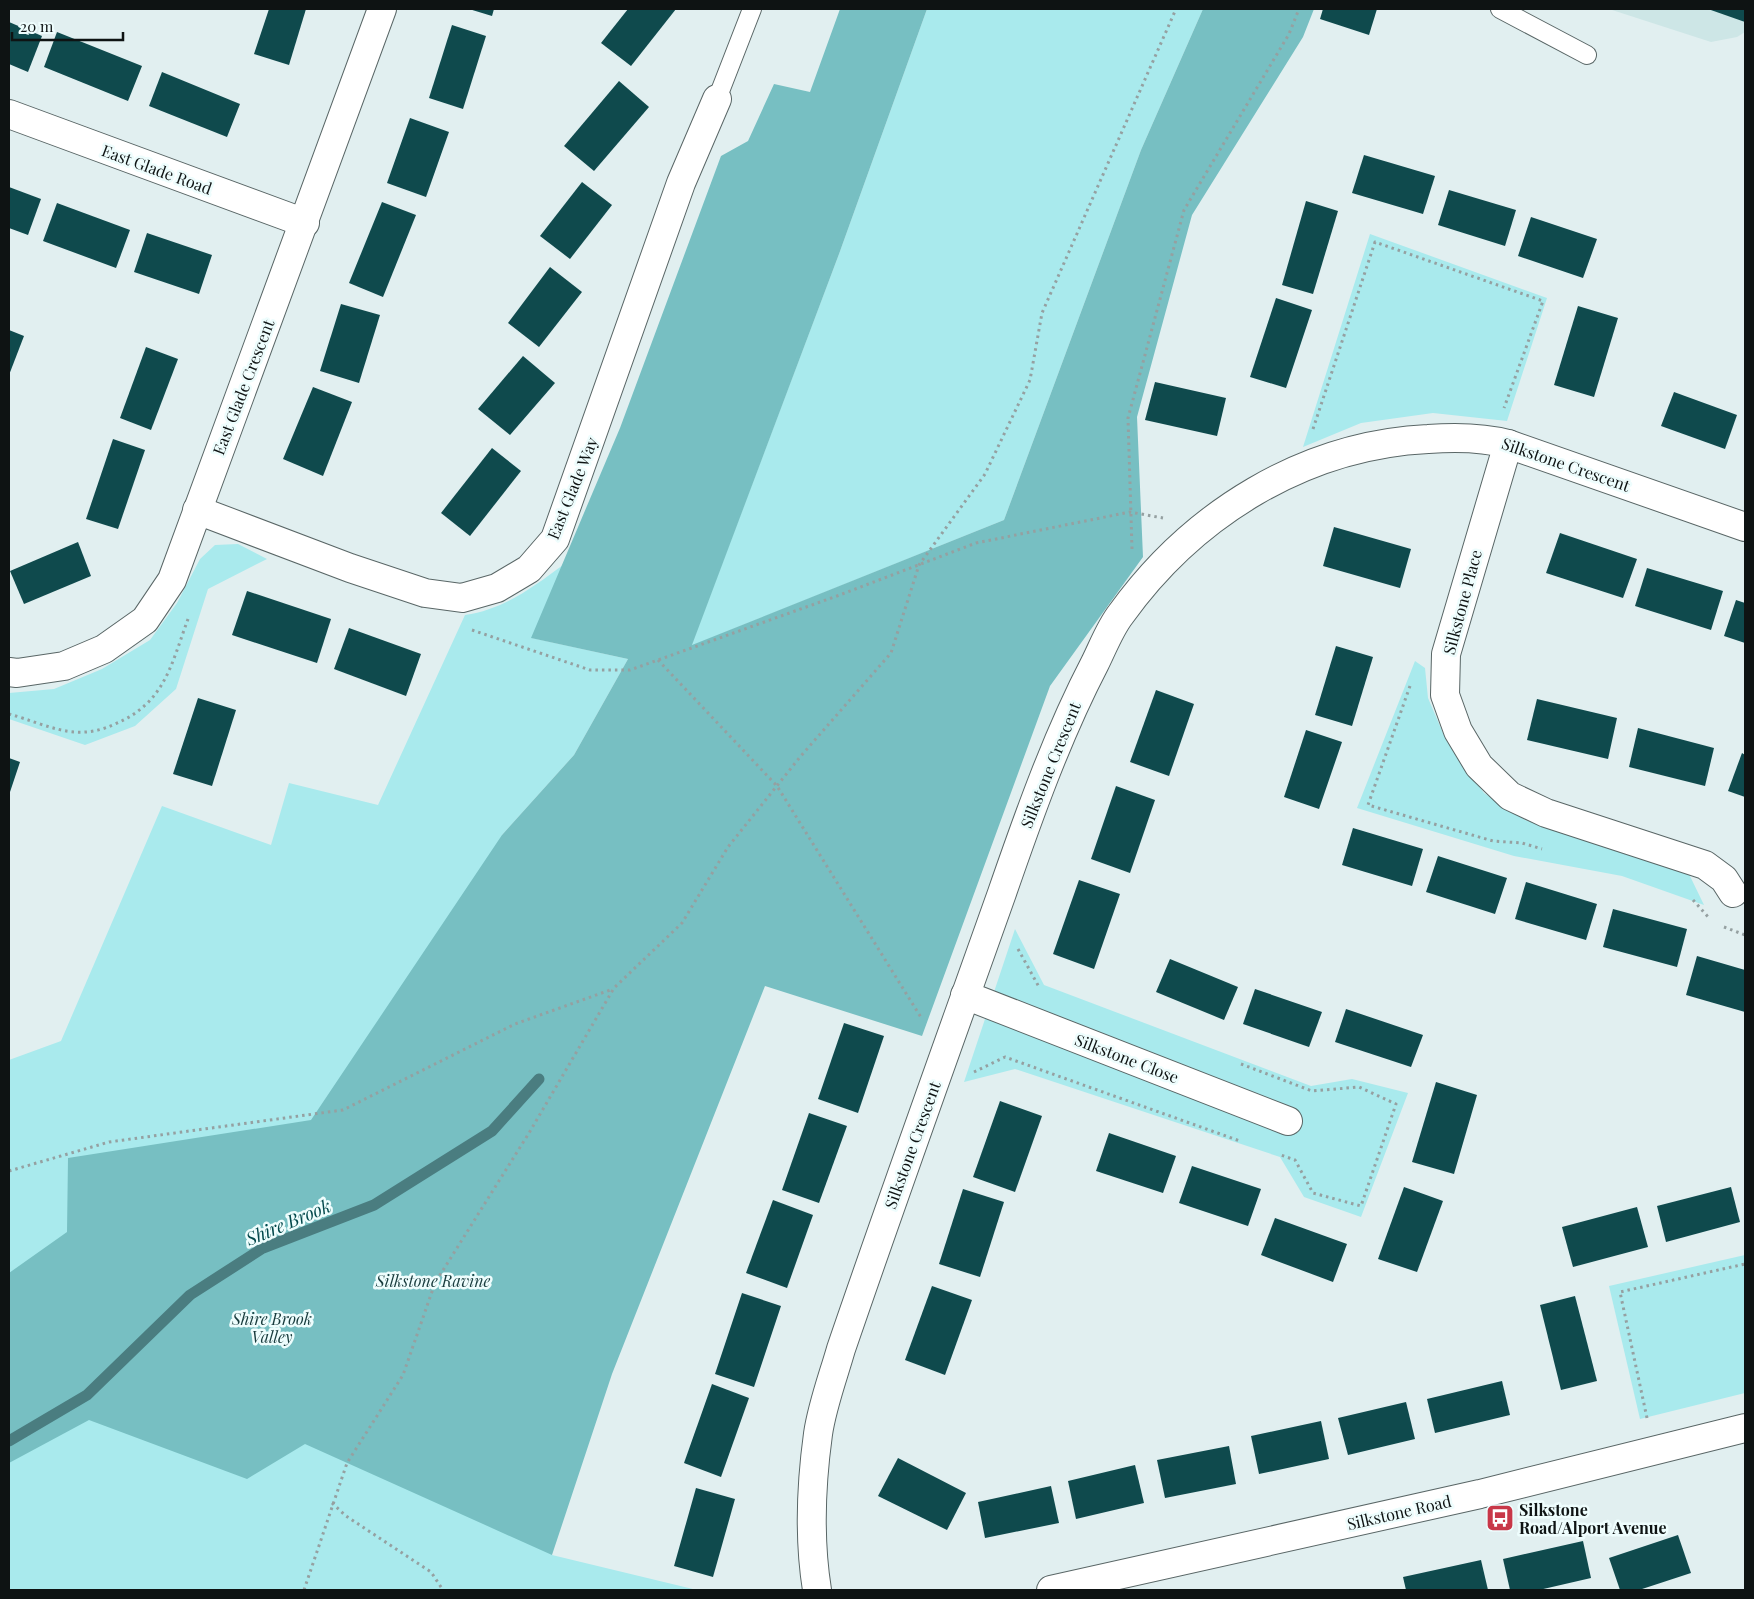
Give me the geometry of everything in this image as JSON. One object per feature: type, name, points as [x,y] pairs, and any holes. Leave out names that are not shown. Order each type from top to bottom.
[{"type":"street","name":"East Glade Crescent","points":[[9,672],[17,673],[64,666],[104,649],[145,620],[172,580],[305,224],[382,9]]},
{"type":"street","name":"East Glade Way","points":[[197,510],[350,568],[424,592],[462,598],[497,588],[529,569],[555,539],[681,182],[717,98]]},
{"type":"street","name":"East Glade Road","points":[[9,114],[305,224]]},
{"type":"street","name":"Silkstone Crescent","points":[[817,1590],[814,1571],[813,1505],[818,1432],[844,1340],[1022,835],[1075,701],[1119,616],[1158,567],[1203,525],[1252,492],[1300,467],[1366,446],[1452,437],[1500,442],[1745,527]]},
{"type":"street","name":"Silkstone Place","points":[[1500,442],[1446,654],[1445,695],[1458,731],[1479,766],[1510,796],[1546,813],[1705,865],[1724,879],[1733,894]]},
{"type":"street","name":"Silkstone Close","points":[[965,995],[1288,1121]]},
{"type":"street","name":"Silkstone Road","points":[[1051,1590],[1744,1433]]},
{"type":"lane","points":[[717,98],[752,9]]},
{"type":"lane","points":[[1500,9],[1587,55]]},
{"type":"path","points":[[304,1590],[347,1463],[403,1375],[435,1283],[529,1133],[614,988],[682,922],[728,847],[776,786],[891,653],[918,565],[984,474],[1030,380],[1042,313],[1176,9]]},
{"type":"path","points":[[1134,597],[1128,418],[1184,210],[1289,34],[1299,9]]},
{"type":"path","points":[[1300,467],[1375,242],[1543,301],[1500,442]]},
{"type":"path","points":[[470,630],[590,670],[630,670],[976,543],[1130,512],[1203,525]]},
{"type":"path","points":[[9,714],[74,732],[100,731],[130,718],[151,702],[167,677],[189,616]]},
{"type":"path","points":[[658,660],[776,786],[922,1020],[953,1030]]},
{"type":"path","points":[[9,1171],[109,1142],[343,1110],[515,1024],[614,988]]},
{"type":"path","points":[[1655,1452],[1620,1292],[1745,1264]]},
{"type":"path","points":[[332,1503],[346,1516],[431,1572],[443,1590]]},
{"type":"shaded area","points":[[1609,9],[1745,9],[1745,32],[1737,37],[1711,42]]},
{"type":"green space","name":"Silkstone Ravine","points":[[840,9],[927,9],[839,254],[692,645],[1004,520],[1141,150],[1203,9],[1314,9],[1303,37],[1192,215],[1137,417],[1143,557],[1050,686],[922,1036],[765,986],[612,1374],[552,1555],[305,1444],[247,1479],[89,1420],[9,1463],[9,1273],[67,1232],[68,1158],[311,1120],[502,835],[574,755],[628,659],[531,638],[620,428],[721,156],[748,141],[774,84],[810,92]]},
{"type":"green space","points":[[927,9],[1203,9],[1141,150],[1004,520],[691,646],[839,254]]},
{"type":"green space","points":[[1370,234],[1547,298],[1507,421],[1433,413],[1361,423],[1303,447]]},
{"type":"green space","points":[[238,544],[267,559],[208,589],[176,689],[135,726],[85,745],[9,719],[9,693],[54,689],[102,669],[150,640],[177,603],[200,559],[215,545]]},
{"type":"green space","name":"Shire Brook Valley","points":[[563,565],[532,638],[628,659],[574,755],[502,835],[552,1555],[697,1590],[9,1590],[9,1060],[61,1041],[162,806],[271,845],[289,783],[378,805],[465,615],[505,603]]},
{"type":"green space","points":[[1415,661],[1425,668],[1428,698],[1446,740],[1484,793],[1525,820],[1689,874],[1704,905],[1622,876],[1514,856],[1357,808]]},
{"type":"green space","points":[[1015,929],[1044,985],[1311,1086],[1352,1079],[1408,1093],[1361,1217],[1304,1197],[1280,1157],[1015,1069],[964,1082]]},
{"type":"green space","points":[[1745,1255],[1745,1393],[1640,1419],[1609,1286]]},
{"type":"building","points":[[269,9],[306,9],[289,65],[254,54]]},
{"type":"building","points":[[469,9],[494,9],[492,16]]},
{"type":"building","points":[[628,9],[676,9],[631,66],[601,43]]},
{"type":"building","points":[[1323,9],[1377,9],[1369,35],[1320,19]]},
{"type":"building","points":[[1708,9],[1745,9],[1745,22]]},
{"type":"building","points":[[9,22],[42,36],[28,72],[9,64]]},
{"type":"building","points":[[452,25],[486,36],[463,109],[429,98]]},
{"type":"building","points":[[57,32],[142,66],[128,101],[44,67]]},
{"type":"building","points":[[162,72],[240,104],[227,137],[149,106]]},
{"type":"building","points":[[619,81],[649,107],[594,171],[564,146]]},
{"type":"building","points":[[410,118],[449,132],[426,197],[387,183]]},
{"type":"building","points":[[1364,155],[1435,176],[1423,214],[1352,193]]},
{"type":"building","points":[[582,182],[612,205],[570,259],[540,236]]},
{"type":"building","points":[[9,187],[41,199],[28,235],[9,228]]},
{"type":"building","points":[[1449,190],[1516,210],[1505,246],[1438,225]]},
{"type":"building","points":[[1306,201],[1338,211],[1313,294],[1282,285]]},
{"type":"building","points":[[382,202],[416,215],[383,297],[349,283]]},
{"type":"building","points":[[57,203],[130,230],[116,268],[43,241]]},
{"type":"building","points":[[1531,217],[1597,239],[1583,278],[1518,256]]},
{"type":"building","points":[[147,233],[212,255],[199,294],[134,272]]},
{"type":"building","points":[[550,267],[582,292],[539,347],[508,323]]},
{"type":"building","points":[[1276,298],[1312,310],[1286,388],[1250,377]]},
{"type":"building","points":[[341,304],[380,315],[359,383],[320,371]]},
{"type":"building","points":[[1578,306],[1618,318],[1594,397],[1554,385]]},
{"type":"building","points":[[9,330],[24,336],[9,375]]},
{"type":"building","points":[[146,347],[178,359],[151,430],[120,418]]},
{"type":"building","points":[[523,356],[555,383],[510,435],[478,409]]},
{"type":"building","points":[[1155,382],[1226,398],[1217,436],[1145,420]]},
{"type":"building","points":[[313,387],[352,402],[323,476],[283,459]]},
{"type":"building","points":[[1674,392],[1737,415],[1725,449],[1661,426]]},
{"type":"building","points":[[113,439],[145,450],[118,529],[86,519]]},
{"type":"building","points":[[492,448],[521,471],[470,536],[441,513]]},
{"type":"building","points":[[1334,527],[1411,549],[1400,588],[1323,566]]},
{"type":"building","points":[[1560,533],[1637,559],[1623,598],[1546,573]]},
{"type":"building","points":[[78,542],[91,576],[24,604],[10,571]]},
{"type":"building","points":[[1647,568],[1723,591],[1711,630],[1635,606]]},
{"type":"building","points":[[247,591],[331,619],[317,663],[232,635]]},
{"type":"building","points":[[1736,600],[1745,603],[1745,643],[1724,636]]},
{"type":"building","points":[[349,628],[421,654],[406,696],[334,669]]},
{"type":"building","points":[[1336,646],[1373,657],[1352,726],[1315,715]]},
{"type":"building","points":[[1156,690],[1194,704],[1169,776],[1130,762]]},
{"type":"building","points":[[198,698],[236,710],[212,786],[173,774]]},
{"type":"building","points":[[1537,699],[1617,718],[1608,759],[1527,740]]},
{"type":"building","points":[[1638,728],[1714,748],[1705,786],[1629,767]]},
{"type":"building","points":[[1306,730],[1342,742],[1319,809],[1284,797]]},
{"type":"building","points":[[1742,753],[1745,755],[1745,797],[1728,791]]},
{"type":"building","points":[[9,758],[20,762],[9,795]]},
{"type":"building","points":[[1116,786],[1155,800],[1130,873],[1091,859]]},
{"type":"building","points":[[1353,828],[1423,849],[1412,886],[1342,865]]},
{"type":"building","points":[[1438,856],[1507,878],[1495,914],[1426,892]]},
{"type":"building","points":[[1079,880],[1120,894],[1094,969],[1053,954]]},
{"type":"building","points":[[1526,882],[1597,904],[1586,940],[1515,919]]},
{"type":"building","points":[[1613,909],[1687,929],[1677,967],[1603,947]]},
{"type":"building","points":[[1697,956],[1745,970],[1745,1012],[1686,995]]},
{"type":"building","points":[[1170,959],[1238,987],[1224,1020],[1156,992]]},
{"type":"building","points":[[1255,989],[1322,1012],[1309,1047],[1243,1024]]},
{"type":"building","points":[[1346,1009],[1423,1035],[1411,1067],[1335,1042]]},
{"type":"building","points":[[844,1023],[884,1036],[858,1113],[818,1099]]},
{"type":"building","points":[[1436,1082],[1477,1095],[1454,1174],[1412,1162]]},
{"type":"building","points":[[1000,1101],[1042,1116],[1015,1192],[973,1177]]},
{"type":"building","points":[[809,1113],[847,1126],[819,1203],[782,1190]]},
{"type":"building","points":[[1109,1133],[1176,1156],[1163,1193],[1096,1171]]},
{"type":"building","points":[[1192,1166],[1261,1189],[1248,1226],[1179,1203]]},
{"type":"building","points":[[1404,1187],[1443,1201],[1417,1272],[1378,1259]]},
{"type":"building","points":[[1731,1187],[1740,1222],[1666,1242],[1657,1206]]},
{"type":"building","points":[[963,1189],[1004,1202],[980,1277],[939,1264]]},
{"type":"building","points":[[773,1200],[813,1215],[787,1288],[746,1273]]},
{"type":"building","points":[[1637,1207],[1648,1247],[1573,1267],[1562,1227]]},
{"type":"building","points":[[1275,1218],[1347,1244],[1333,1282],[1261,1255]]},
{"type":"building","points":[[932,1286],[972,1300],[945,1375],[905,1360]]},
{"type":"building","points":[[742,1293],[781,1306],[754,1387],[715,1374]]},
{"type":"building","points":[[1575,1296],[1597,1381],[1561,1390],[1540,1305]]},
{"type":"building","points":[[1502,1381],[1510,1415],[1435,1433],[1427,1399]]},
{"type":"building","points":[[712,1384],[749,1398],[721,1477],[684,1463]]},
{"type":"building","points":[[1406,1402],[1415,1439],[1348,1455],[1338,1418]]},
{"type":"building","points":[[1321,1421],[1329,1459],[1259,1474],[1251,1436]]},
{"type":"building","points":[[1229,1446],[1236,1484],[1165,1498],[1157,1460]]},
{"type":"building","points":[[898,1458],[966,1493],[947,1530],[878,1496]]},
{"type":"building","points":[[1135,1465],[1144,1503],[1076,1519],[1068,1481]]},
{"type":"building","points":[[1051,1486],[1059,1523],[985,1538],[978,1502]]},
{"type":"building","points":[[696,1488],[735,1499],[713,1577],[674,1566]]},
{"type":"building","points":[[1678,1535],[1691,1573],[1639,1590],[1620,1590],[1609,1558]]},
{"type":"building","points":[[1583,1541],[1591,1578],[1539,1590],[1510,1590],[1503,1559]]},
{"type":"building","points":[[1481,1560],[1488,1590],[1406,1590],[1403,1577]]},
{"type":"waterway","name":"Shire Brook","points":[[9,1441],[87,1395],[190,1295],[263,1248],[374,1205],[492,1131],[539,1079]]},
{"type":"place","name":"Silkstone Road/Alport Avenue","points":[[1500,1518]]}]
